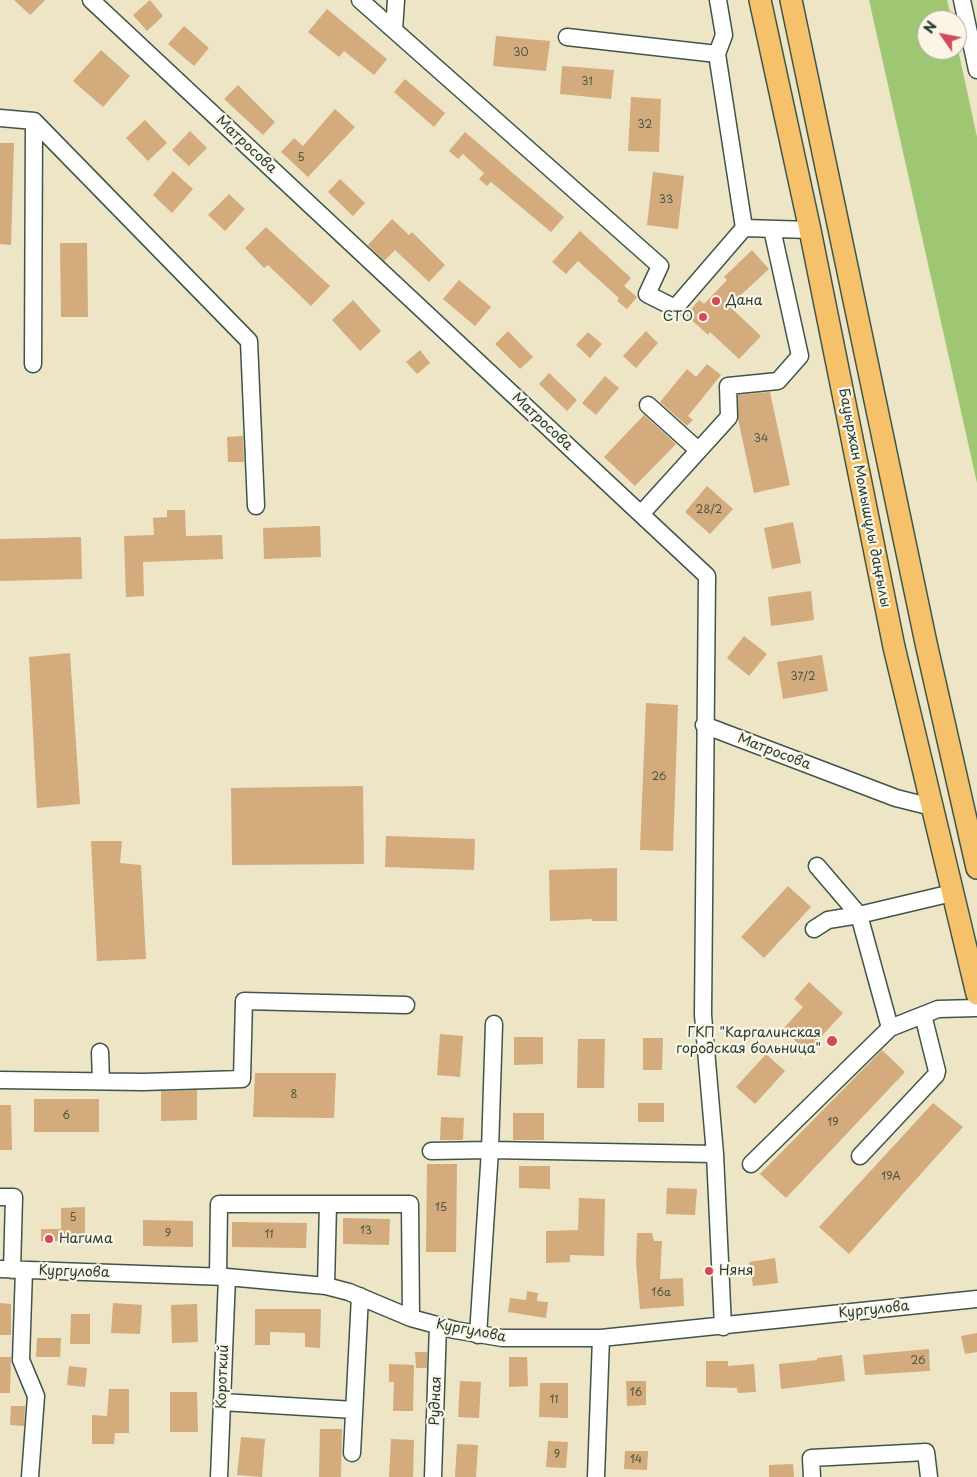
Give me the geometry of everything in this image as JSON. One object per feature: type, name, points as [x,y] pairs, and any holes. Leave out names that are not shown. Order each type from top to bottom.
[{"type":"main road","name":"Бауыржан Момышұлы даңғылы","points":[[760,0],[810,230],[894,647],[977,994]]},
{"type":"main road","name":"Бауыржан Момышұлы даңғылы","points":[[791,0],[926,643],[976,858]]},
{"type":"main road","points":[[894,647],[926,643]]},
{"type":"main road","points":[[945,860],[976,858]]},
{"type":"street","name":"Матросова","points":[[91,0],[706,576],[704,725],[896,798],[932,807]]},
{"type":"street","points":[[360,0],[660,266],[647,294],[674,308],[744,228]]},
{"type":"street","points":[[394,30],[396,0]]},
{"type":"street","points":[[718,0],[724,35],[717,54],[744,228]]},
{"type":"street","points":[[962,0],[977,70]]},
{"type":"street","points":[[567,37],[717,54]]},
{"type":"street","points":[[0,118],[34,121],[249,341],[256,506]]},
{"type":"street","points":[[33,364],[34,121]]},
{"type":"street","points":[[744,228],[810,230]]},
{"type":"street","points":[[641,514],[729,416],[728,386],[778,380],[800,356],[772,229]]},
{"type":"street","points":[[648,405],[698,450]]},
{"type":"street","points":[[704,725],[703,1015],[714,1154],[723,1327]]},
{"type":"street","points":[[817,866],[859,915],[890,1028]]},
{"type":"street","points":[[814,929],[828,920],[859,915],[952,893]]},
{"type":"street","points":[[0,1080],[143,1082],[242,1079],[244,1001],[406,1006]]},
{"type":"street","points":[[751,1164],[890,1028],[938,1009],[977,1008]]},
{"type":"street","points":[[860,1156],[936,1075],[937,1071],[923,1015]]},
{"type":"street","points":[[478,1335],[490,1150],[494,1024]]},
{"type":"street","points":[[100,1052],[101,1081]]},
{"type":"street","points":[[430,1151],[490,1150],[714,1154]]},
{"type":"street","points":[[0,1197],[14,1197],[12,1270],[21,1360],[36,1396],[30,1477]]},
{"type":"street","name":"Короткий","points":[[219,1477],[222,1402],[220,1204],[328,1204]]},
{"type":"street","points":[[326,1286],[328,1204],[410,1204],[411,1318]]},
{"type":"street","name":"Кургулова","points":[[12,1270],[222,1277],[326,1286],[360,1296],[411,1318],[478,1335],[529,1339],[601,1338],[723,1327],[977,1299]]},
{"type":"street","points":[[352,1453],[360,1296]]},
{"type":"street","name":"Рудная","points":[[433,1477],[438,1325]]},
{"type":"street","points":[[596,1477],[601,1338]]},
{"type":"street","points":[[222,1402],[354,1410]]},
{"type":"street","points":[[812,1477],[811,1458],[926,1452],[929,1477]]},
{"type":"green space","points":[[869,0],[947,0],[950,10],[917,10],[917,60],[960,60],[977,137],[977,483]]},
{"type":"building","points":[[14,0],[45,0],[30,15]]},
{"type":"building","points":[[150,0],[163,16],[147,31],[133,15]]},
{"type":"building","points":[[327,9],[387,59],[374,75],[344,51],[339,57],[308,32]]},
{"type":"building","points":[[184,26],[209,48],[194,66],[168,44]]},
{"type":"building","points":[[496,36],[550,41],[546,71],[493,66]]},
{"type":"building","points":[[101,50],[130,76],[103,107],[73,81]]},
{"type":"building","points":[[562,66],[614,70],[611,99],[560,94]]},
{"type":"building","points":[[405,79],[445,113],[434,127],[394,92]]},
{"type":"building","points":[[238,85],[275,122],[263,135],[224,99]]},
{"type":"building","points":[[631,97],[661,99],[659,152],[628,151]]},
{"type":"building","points":[[335,109],[355,127],[308,177],[281,152],[294,138],[303,146]]},
{"type":"building","points":[[145,120],[167,143],[148,161],[126,138]]},
{"type":"building","points":[[190,131],[207,148],[189,166],[172,150]]},
{"type":"building","points":[[465,132],[564,217],[551,232],[491,182],[487,186],[479,179],[484,173],[463,154],[458,159],[449,151]]},
{"type":"building","points":[[0,143],[14,143],[11,245],[0,244]]},
{"type":"building","points":[[173,171],[193,189],[172,213],[153,195]]},
{"type":"building","points":[[653,172],[684,176],[678,229],[647,225]]},
{"type":"building","points":[[340,179],[365,203],[353,216],[328,192]]},
{"type":"building","points":[[229,194],[245,209],[225,231],[208,215]]},
{"type":"building","points":[[392,219],[409,235],[412,232],[445,265],[429,282],[395,250],[384,261],[368,245]]},
{"type":"building","points":[[266,227],[330,286],[311,306],[268,265],[264,268],[245,248]]},
{"type":"building","points":[[580,231],[631,278],[624,286],[637,297],[627,309],[617,301],[619,298],[578,261],[566,274],[552,262]]},
{"type":"building","points":[[60,243],[87,243],[88,317],[61,317]]},
{"type":"building","points":[[752,250],[769,269],[729,306],[761,336],[739,359],[710,332],[708,335],[686,315],[699,300],[704,304],[727,280],[724,277]]},
{"type":"building","points":[[459,280],[491,307],[475,326],[443,299]]},
{"type":"building","points":[[353,300],[381,331],[360,351],[332,320]]},
{"type":"building","points":[[508,331],[533,357],[520,369],[495,344]]},
{"type":"building","points":[[646,331],[658,343],[636,368],[623,356]]},
{"type":"building","points":[[588,332],[602,344],[590,358],[576,345]]},
{"type":"building","points":[[420,350],[430,363],[417,374],[406,362]]},
{"type":"building","points":[[707,364],[721,375],[688,416],[693,420],[687,426],[660,402],[687,369],[696,377]]},
{"type":"building","points":[[549,373],[577,400],[567,411],[539,384]]},
{"type":"building","points":[[605,376],[619,388],[596,415],[582,403]]},
{"type":"building","points":[[770,392],[790,485],[754,493],[738,419],[738,395]]},
{"type":"building","points":[[644,415],[676,444],[635,486],[604,457]]},
{"type":"building","points":[[243,436],[244,462],[228,462],[227,437]]},
{"type":"building","points":[[707,486],[733,509],[710,534],[685,512]]},
{"type":"building","points":[[167,510],[185,510],[186,536],[222,535],[223,559],[143,562],[144,596],[126,597],[124,536],[154,535],[153,518],[167,517]]},
{"type":"building","points":[[793,522],[801,563],[772,569],[764,528]]},
{"type":"building","points":[[320,526],[321,557],[264,559],[263,528]]},
{"type":"building","points":[[81,537],[82,579],[0,581],[0,539]]},
{"type":"building","points":[[811,591],[814,620],[771,626],[768,597]]},
{"type":"building","points":[[744,636],[767,654],[749,676],[727,658]]},
{"type":"building","points":[[70,653],[80,804],[37,808],[29,657]]},
{"type":"building","points":[[822,655],[828,691],[783,699],[777,662]]},
{"type":"building","points":[[646,703],[678,705],[673,851],[640,850]]},
{"type":"building","points":[[363,786],[364,864],[232,865],[231,788]]},
{"type":"building","points":[[386,836],[475,839],[474,870],[385,867]]},
{"type":"building","points":[[91,841],[122,841],[120,863],[141,865],[146,959],[97,961]]},
{"type":"building","points":[[617,868],[617,921],[592,921],[592,919],[550,921],[549,870]]},
{"type":"building","points":[[788,886],[811,907],[764,958],[741,937]]},
{"type":"building","points":[[809,982],[843,1013],[807,1052],[783,1029],[803,1007],[794,999]]},
{"type":"building","points":[[440,1034],[463,1036],[460,1077],[437,1075]]},
{"type":"building","points":[[514,1037],[543,1037],[543,1064],[514,1065]]},
{"type":"building","points":[[643,1038],[663,1038],[662,1070],[643,1070]]},
{"type":"building","points":[[578,1039],[605,1039],[604,1088],[577,1088]]},
{"type":"building","points":[[882,1050],[905,1072],[786,1198],[760,1174]]},
{"type":"building","points":[[766,1054],[785,1071],[755,1104],[736,1087]]},
{"type":"building","points":[[255,1073],[336,1073],[334,1118],[253,1117]]},
{"type":"building","points":[[197,1090],[197,1120],[161,1121],[161,1091]]},
{"type":"building","points":[[34,1099],[99,1099],[99,1132],[34,1132]]},
{"type":"building","points":[[638,1103],[664,1103],[664,1122],[638,1122]]},
{"type":"building","points":[[933,1103],[963,1127],[849,1254],[819,1227]]},
{"type":"building","points":[[0,1105],[11,1105],[12,1150],[0,1150]]},
{"type":"building","points":[[513,1113],[544,1113],[544,1140],[513,1140]]},
{"type":"building","points":[[441,1117],[464,1118],[463,1140],[440,1140]]},
{"type":"building","points":[[427,1164],[457,1164],[456,1252],[426,1252]]},
{"type":"building","points":[[519,1166],[550,1166],[550,1189],[519,1188]]},
{"type":"building","points":[[667,1188],[697,1189],[695,1215],[666,1214]]},
{"type":"building","points":[[579,1198],[605,1199],[604,1256],[570,1255],[570,1262],[546,1263],[546,1231],[578,1230]]},
{"type":"building","points":[[85,1207],[85,1241],[41,1241],[41,1229],[61,1229],[61,1208]]},
{"type":"building","points":[[343,1218],[390,1219],[389,1245],[343,1244]]},
{"type":"building","points":[[143,1220],[193,1221],[193,1247],[143,1246]]},
{"type":"building","points":[[232,1222],[307,1223],[306,1248],[232,1247]]},
{"type":"building","points":[[637,1233],[652,1233],[654,1241],[662,1241],[660,1279],[683,1278],[684,1306],[640,1309],[636,1263]]},
{"type":"building","points":[[775,1258],[778,1283],[753,1286],[749,1262]]},
{"type":"building","points":[[527,1291],[538,1293],[537,1301],[548,1302],[546,1318],[508,1312],[510,1298],[526,1300]]},
{"type":"building","points":[[0,1303],[11,1304],[11,1335],[0,1335]]},
{"type":"building","points":[[113,1303],[142,1305],[140,1334],[111,1333]]},
{"type":"building","points":[[197,1304],[198,1342],[172,1343],[171,1305]]},
{"type":"building","points":[[255,1309],[321,1309],[320,1348],[305,1347],[305,1333],[270,1332],[270,1345],[255,1345]]},
{"type":"building","points":[[71,1314],[90,1314],[90,1344],[70,1344]]},
{"type":"building","points":[[977,1333],[977,1352],[965,1354],[961,1336]]},
{"type":"building","points":[[37,1338],[61,1338],[60,1357],[36,1357]]},
{"type":"building","points":[[929,1349],[930,1371],[865,1375],[863,1355]]},
{"type":"building","points":[[415,1352],[427,1352],[427,1368],[416,1368]]},
{"type":"building","points":[[842,1355],[845,1381],[781,1389],[779,1364]]},
{"type":"building","points":[[0,1357],[11,1357],[10,1393],[0,1393]]},
{"type":"building","points":[[509,1357],[527,1357],[528,1386],[509,1387]]},
{"type":"building","points":[[706,1361],[728,1361],[728,1366],[754,1364],[756,1392],[738,1393],[737,1388],[706,1387]]},
{"type":"building","points":[[389,1364],[414,1365],[413,1411],[393,1411],[394,1382],[389,1382]]},
{"type":"building","points":[[69,1366],[87,1368],[85,1387],[67,1385]]},
{"type":"building","points":[[460,1381],[481,1382],[479,1418],[458,1417]]},
{"type":"building","points":[[626,1381],[646,1381],[646,1405],[627,1406]]},
{"type":"building","points":[[540,1383],[568,1383],[568,1418],[539,1417]]},
{"type":"building","points":[[109,1389],[129,1389],[129,1433],[115,1433],[114,1444],[92,1444],[92,1415],[107,1416]]},
{"type":"building","points":[[170,1392],[197,1392],[198,1432],[170,1432]]},
{"type":"building","points":[[11,1406],[25,1406],[24,1426],[10,1425]]},
{"type":"building","points":[[320,1429],[342,1429],[341,1477],[319,1477]]},
{"type":"building","points":[[241,1437],[265,1439],[262,1477],[237,1475]]},
{"type":"building","points":[[391,1439],[414,1440],[413,1477],[389,1477]]},
{"type":"building","points":[[548,1441],[568,1442],[566,1468],[546,1467]]},
{"type":"building","points":[[457,1444],[478,1445],[476,1477],[455,1477]]},
{"type":"building","points":[[625,1451],[648,1451],[647,1470],[624,1469]]},
{"type":"building","points":[[793,1464],[794,1477],[769,1477],[769,1465]]},
{"type":"place","name":"Дана","points":[[716,301]]},
{"type":"place","name":"СТО","points":[[703,317]]},
{"type":"place","name":"ГКП \"Каргалинская городская больница\"","points":[[832,1041]]},
{"type":"place","name":"Нагима","points":[[49,1239]]},
{"type":"place","name":"Няня","points":[[709,1271]]}]
